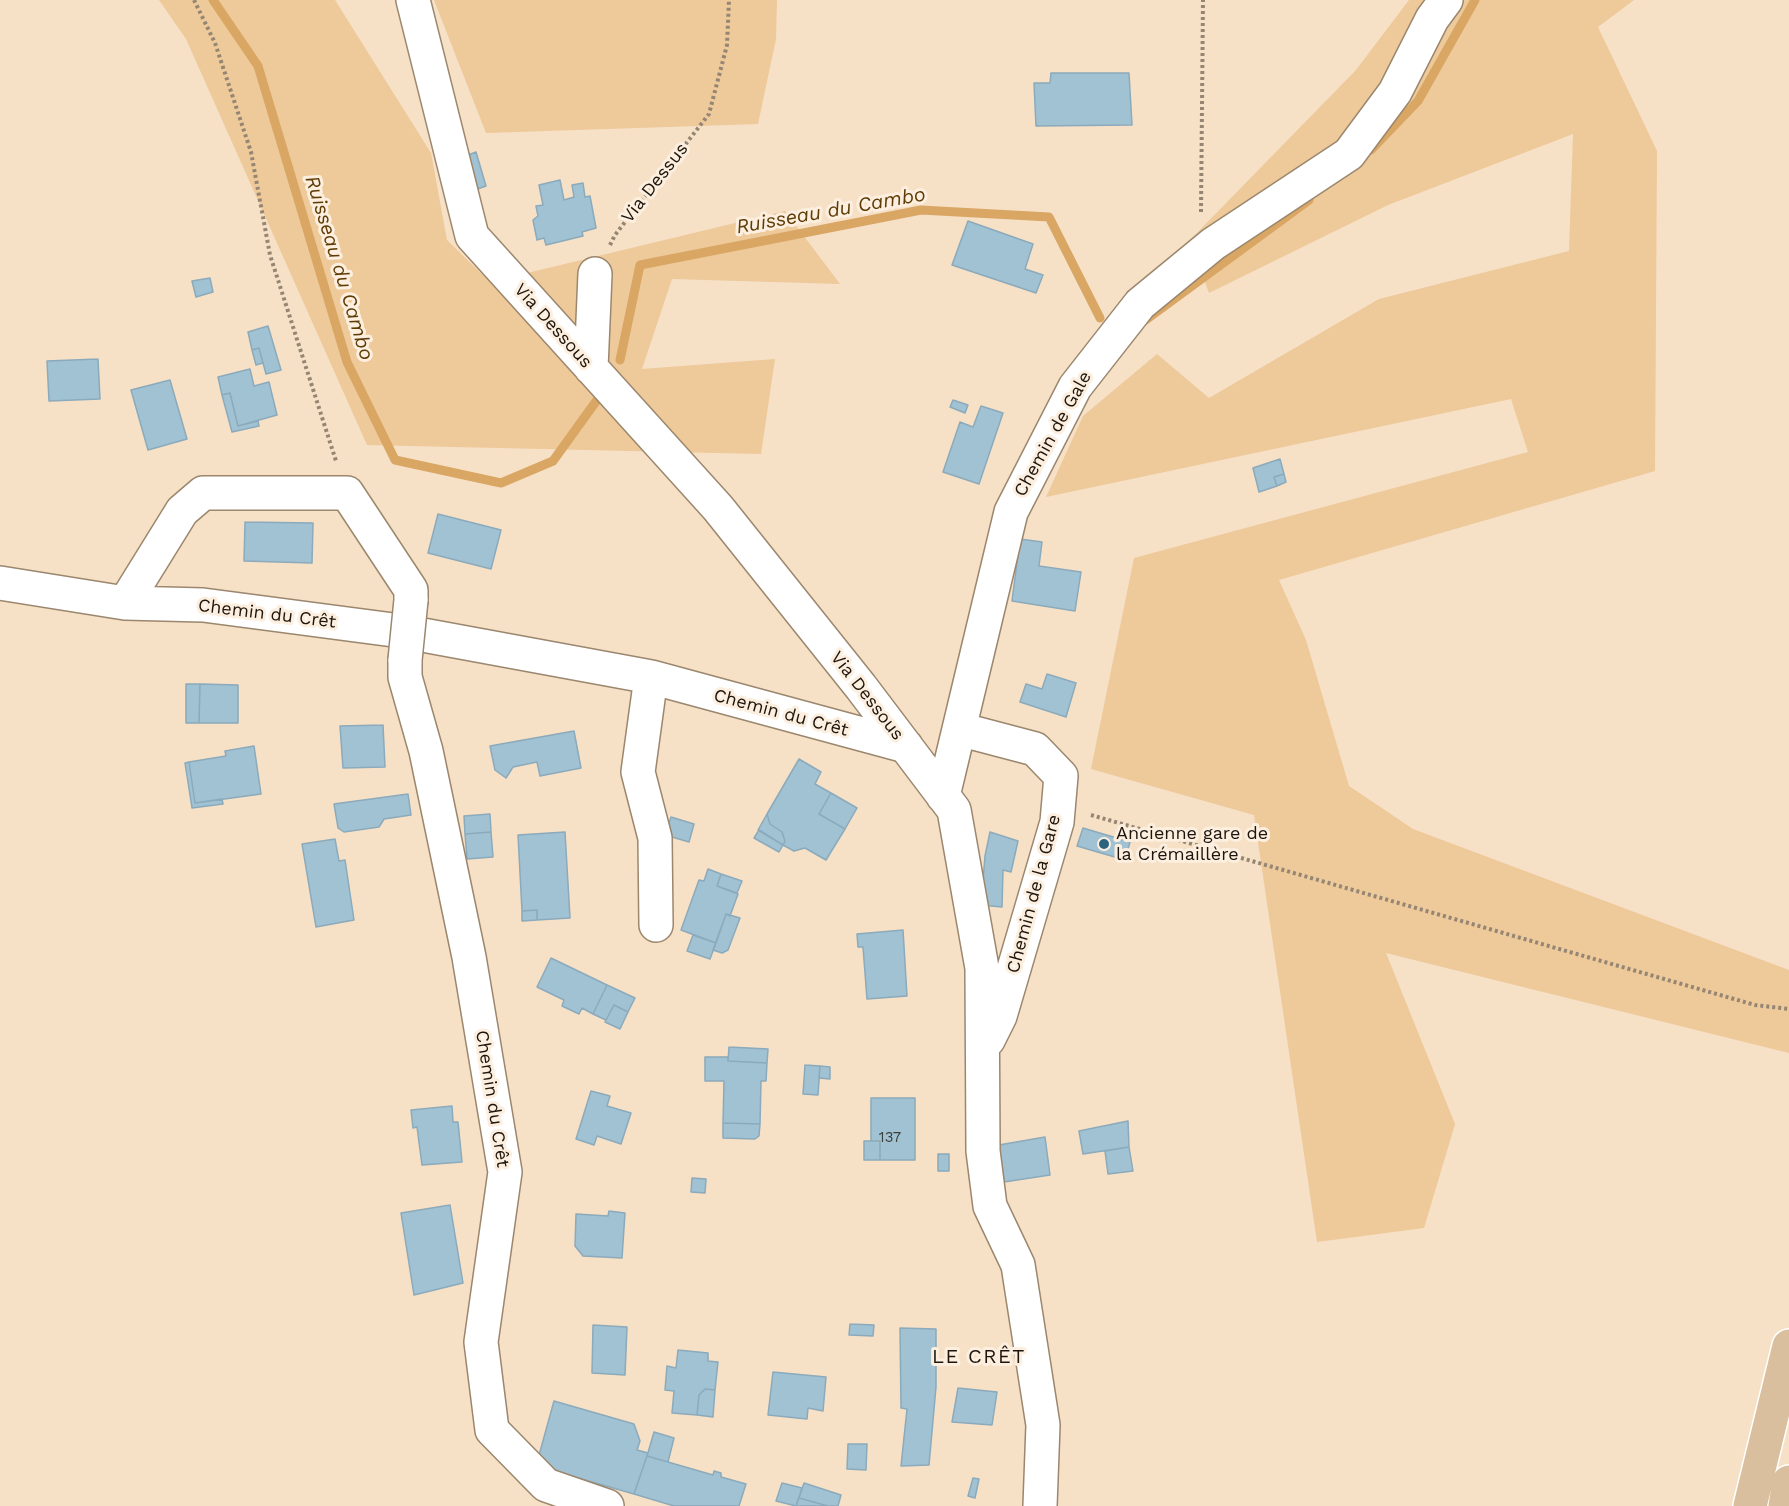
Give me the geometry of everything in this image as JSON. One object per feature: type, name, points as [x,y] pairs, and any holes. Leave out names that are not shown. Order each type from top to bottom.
[{"type":"main road","points":[[1750,1506],[1789,1346]]},
{"type":"main road","points":[[1785,1506],[1789,1482]]},
{"type":"street","name":"Via Dessous","points":[[413,0],[472,236],[718,508],[954,810],[982,968],[983,1151],[990,1206],[1018,1265],[1043,1425],[1040,1506]]},
{"type":"street","name":"Chemin de Gale","points":[[943,796],[1011,512],[1075,387],[1140,303],[1212,244],[1349,154],[1395,92],[1432,19],[1446,0]]},
{"type":"street","points":[[591,368],[595,274]]},
{"type":"street","points":[[125,603],[182,511],[203,493],[347,493]]},
{"type":"street","name":"Chemin du Crêt","points":[[347,493],[411,590],[405,677],[426,751],[469,957],[505,1172],[481,1342],[492,1430],[546,1485],[607,1506]]},
{"type":"street","name":"Chemin du Crêt","points":[[0,583],[125,603],[203,605],[401,631],[651,677],[906,746]]},
{"type":"street","points":[[651,677],[638,772],[655,838],[656,925]]},
{"type":"street","name":"Chemin de la Gare","points":[[959,729],[1035,749],[1061,776],[1057,822],[1000,1016],[982,1049]]},
{"type":"path","points":[[194,0],[215,43],[251,152],[270,255],[347,493]]},
{"type":"path","name":"Via Dessus","points":[[595,274],[615,235],[710,114],[727,45],[729,0]]},
{"type":"path","points":[[1203,0],[1200,209],[1212,244]]},
{"type":"path","points":[[1058,805],[1755,1005],[1789,1009]]},
{"type":"shaded area","points":[[159,0],[335,0],[431,153],[447,240],[490,282],[785,211],[840,284],[672,279],[642,369],[775,359],[761,454],[367,445],[186,39]]},
{"type":"shaded area","points":[[434,0],[777,0],[776,39],[758,124],[486,133]]},
{"type":"shaded area","points":[[1409,0],[1634,0],[1598,27],[1657,151],[1655,471],[1279,580],[1306,640],[1349,786],[1413,829],[1789,970],[1789,1053],[1386,953],[1455,1124],[1424,1228],[1317,1242],[1254,815],[1091,769],[1134,558],[1528,452],[1511,399],[1046,497],[1083,416],[1157,354],[1209,398],[1379,299],[1569,251],[1573,134],[1388,205],[1209,293],[1190,240],[1356,70]]},
{"type":"building","points":[[1051,73],[1129,73],[1132,125],[1036,126],[1034,83],[1050,83]]},
{"type":"building","points":[[476,152],[486,186],[469,192],[458,159]]},
{"type":"building","points":[[560,180],[564,200],[574,197],[572,185],[583,183],[585,197],[590,196],[596,228],[582,232],[583,236],[546,245],[544,238],[537,240],[533,220],[538,216],[536,206],[543,205],[539,185]]},
{"type":"building","points":[[968,221],[1033,244],[1025,269],[1043,275],[1036,293],[952,265]]},
{"type":"building","points":[[210,278],[213,292],[196,297],[192,281]]},
{"type":"building","points":[[268,326],[281,370],[266,374],[259,348],[252,350],[248,332]]},
{"type":"building","points":[[259,348],[263,363],[256,365],[252,350]]},
{"type":"building","points":[[98,359],[100,399],[49,401],[47,361]]},
{"type":"building","points":[[250,369],[254,386],[269,382],[277,415],[238,426],[230,393],[222,395],[218,377]]},
{"type":"building","points":[[170,380],[187,439],[148,450],[131,390]]},
{"type":"building","points":[[230,393],[238,426],[258,421],[259,426],[232,432],[222,395]]},
{"type":"building","points":[[953,400],[968,405],[965,413],[950,407]]},
{"type":"building","points":[[981,406],[1003,413],[979,484],[943,472],[960,422],[973,427]]},
{"type":"building","points":[[1280,459],[1284,474],[1274,477],[1277,486],[1259,492],[1253,468]]},
{"type":"building","points":[[1284,474],[1286,482],[1277,486],[1274,477]]},
{"type":"building","points":[[438,514],[501,530],[491,569],[428,553]]},
{"type":"building","points":[[245,522],[313,523],[312,563],[244,561]]},
{"type":"building","points":[[1020,539],[1042,542],[1039,566],[1081,572],[1075,611],[1012,601]]},
{"type":"building","points":[[1047,674],[1076,683],[1066,717],[1020,702],[1026,684],[1042,689]]},
{"type":"building","points":[[186,684],[200,684],[199,723],[186,723]]},
{"type":"building","points":[[200,684],[238,685],[238,723],[199,723]]},
{"type":"building","points":[[383,725],[385,767],[343,768],[340,726]]},
{"type":"building","points":[[574,731],[581,768],[540,776],[537,762],[513,767],[506,778],[495,770],[490,746]]},
{"type":"building","points":[[254,746],[261,794],[195,803],[189,762],[226,756],[225,751]]},
{"type":"building","points":[[799,759],[821,772],[815,784],[831,793],[819,814],[845,829],[826,860],[805,848],[794,851],[783,845],[785,841],[782,832],[770,824],[767,814]]},
{"type":"building","points":[[189,762],[195,803],[222,799],[223,804],[192,808],[185,763]]},
{"type":"building","points":[[831,793],[857,808],[845,829],[819,814]]},
{"type":"building","points":[[408,794],[411,815],[384,819],[379,827],[344,832],[338,828],[334,804]]},
{"type":"building","points":[[490,814],[491,832],[465,834],[464,816]]},
{"type":"building","points":[[767,814],[770,824],[782,832],[785,841],[783,845],[758,830]]},
{"type":"building","points":[[671,817],[694,824],[689,842],[665,835]]},
{"type":"building","name":"Ancienne gare de la Crémaillère","points":[[1083,828],[1130,842],[1125,860],[1077,846]]},
{"type":"building","points":[[759,830],[783,845],[779,852],[754,838]]},
{"type":"building","points":[[491,832],[493,857],[467,859],[465,834]]},
{"type":"building","points":[[565,832],[570,918],[537,920],[537,910],[522,911],[518,835]]},
{"type":"building","points":[[990,832],[1018,841],[1011,872],[1003,870],[1002,907],[981,905],[985,856]]},
{"type":"building","points":[[335,839],[339,861],[345,860],[354,920],[316,927],[302,844]]},
{"type":"building","points":[[708,869],[721,874],[717,886],[738,894],[730,916],[726,914],[716,943],[681,930],[699,880],[704,881]]},
{"type":"building","points":[[721,874],[742,881],[737,893],[717,886]]},
{"type":"building","points":[[537,910],[537,920],[522,921],[522,911]]},
{"type":"building","points":[[726,914],[740,918],[728,950],[722,953],[713,950]]},
{"type":"building","points":[[903,930],[907,996],[867,999],[863,947],[858,947],[857,934]]},
{"type":"building","points":[[693,935],[716,943],[710,959],[687,951]]},
{"type":"building","points":[[551,958],[607,985],[593,1014],[582,1008],[579,1014],[562,1006],[564,1000],[537,987]]},
{"type":"building","points":[[607,985],[635,998],[628,1012],[614,1005],[606,1020],[593,1014]]},
{"type":"building","points":[[614,1005],[628,1012],[620,1029],[605,1022]]},
{"type":"building","points":[[729,1047],[768,1049],[767,1063],[728,1061]]},
{"type":"building","points":[[705,1057],[728,1057],[728,1061],[767,1063],[766,1081],[761,1081],[760,1124],[723,1123],[724,1081],[705,1081]]},
{"type":"building","points":[[805,1065],[820,1066],[818,1095],[803,1094]]},
{"type":"building","points":[[820,1066],[830,1067],[830,1079],[819,1078]]},
{"type":"building","points":[[591,1091],[610,1096],[607,1106],[631,1113],[621,1144],[597,1136],[594,1145],[576,1139]]},
{"type":"building","points":[[871,1098],[915,1098],[915,1160],[880,1160],[880,1141],[871,1141]]},
{"type":"building","points":[[452,1106],[453,1122],[458,1122],[462,1162],[422,1165],[417,1127],[413,1128],[411,1110]]},
{"type":"building","points":[[1128,1121],[1129,1147],[1083,1154],[1079,1131]]},
{"type":"building","points":[[723,1123],[760,1124],[759,1136],[755,1139],[723,1138]]},
{"type":"building","points":[[1045,1137],[1050,1175],[1004,1182],[999,1145]]},
{"type":"building","points":[[864,1141],[880,1141],[880,1160],[864,1160]]},
{"type":"building","points":[[1129,1147],[1133,1171],[1108,1174],[1105,1151]]},
{"type":"building","points":[[938,1154],[949,1154],[949,1171],[938,1171]]},
{"type":"building","points":[[692,1178],[706,1179],[705,1193],[691,1192]]},
{"type":"building","points":[[450,1205],[463,1283],[414,1295],[401,1213]]},
{"type":"building","points":[[609,1211],[625,1213],[622,1258],[583,1256],[575,1246],[576,1214],[608,1216]]},
{"type":"building","points":[[850,1324],[874,1325],[873,1336],[849,1335]]},
{"type":"building","points":[[593,1325],[627,1327],[625,1375],[592,1373]]},
{"type":"building","points":[[900,1328],[936,1329],[936,1387],[929,1465],[901,1466],[907,1409],[901,1408]]},
{"type":"building","points":[[678,1350],[708,1353],[708,1361],[718,1362],[715,1390],[705,1389],[699,1395],[697,1415],[672,1413],[674,1391],[665,1390],[667,1366],[676,1368]]},
{"type":"building","points":[[773,1372],[826,1377],[823,1411],[808,1408],[807,1419],[768,1415]]},
{"type":"building","points":[[958,1388],[997,1392],[992,1425],[952,1422]]},
{"type":"building","points":[[705,1389],[715,1390],[713,1417],[697,1415],[699,1395]]},
{"type":"building","points":[[554,1401],[634,1424],[640,1441],[637,1450],[648,1453],[634,1494],[536,1466]]},
{"type":"building","points":[[654,1432],[674,1438],[668,1462],[647,1456]]},
{"type":"building","points":[[848,1444],[867,1444],[866,1470],[847,1469]]},
{"type":"building","points":[[647,1456],[713,1475],[714,1471],[721,1473],[721,1477],[746,1484],[739,1506],[674,1506],[634,1494]]},
{"type":"building","points":[[973,1478],[979,1479],[975,1498],[968,1496]]},
{"type":"building","points":[[782,1483],[802,1488],[796,1506],[776,1501]]},
{"type":"building","points":[[804,1483],[841,1495],[838,1506],[828,1506],[799,1498]]},
{"type":"building","points":[[799,1498],[828,1506],[796,1506]]},
{"type":"waterway","name":"Ruisseau du Cambo","points":[[213,0],[258,66],[347,362],[395,460],[501,483],[553,461],[597,400]]},
{"type":"waterway","name":"Ruisseau du Cambo","points":[[1371,150],[1418,101],[1475,0]]},
{"type":"waterway","name":"Ruisseau du Cambo","points":[[1144,321],[1309,200]]},
{"type":"waterway","name":"Ruisseau du Cambo","points":[[620,360],[640,265],[921,210],[1049,217],[1100,318]]},
{"type":"place","name":"Ancienne gare de la Crémaillère","points":[[1104,844]]},
{"type":"district","name":"LE CRÊT","points":[[979,1357]]}]
